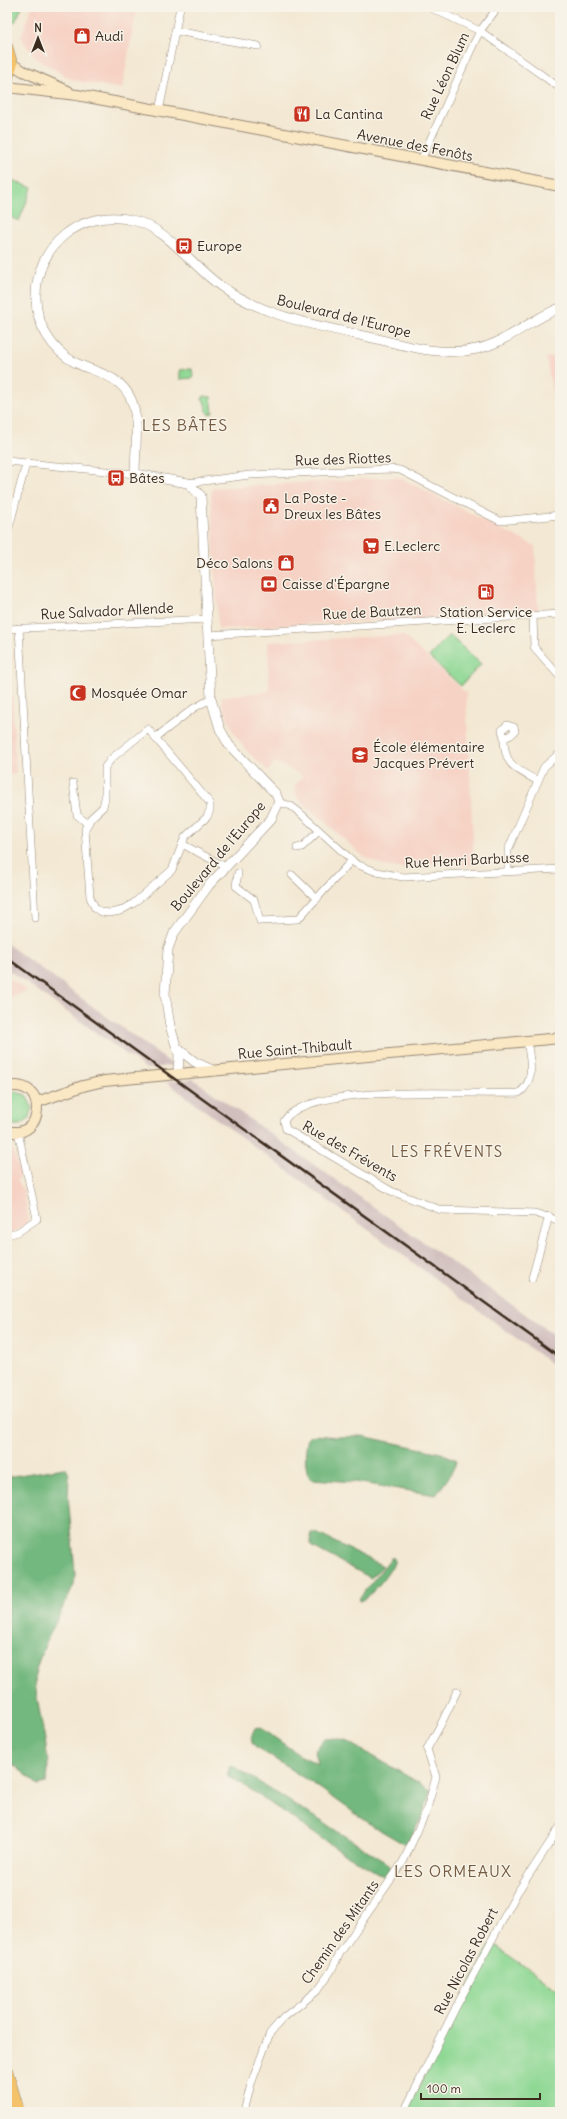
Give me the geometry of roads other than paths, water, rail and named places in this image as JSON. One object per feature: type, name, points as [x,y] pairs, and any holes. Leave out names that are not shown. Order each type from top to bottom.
[{"type":"main road","points":[[7,47],[12,64],[7,79]]},
{"type":"main road","name":"Avenue des Fenôts","points":[[12,64],[23,71],[77,95]]},
{"type":"main road","name":"Avenue des Fenôts","points":[[7,87],[77,95],[560,186]]},
{"type":"main road","name":"Rue Saint-Thibault","points":[[37,1102],[96,1082],[560,1038]]},
{"type":"main road","points":[[7,1087],[23,1087],[34,1096],[37,1102],[37,1115],[30,1126],[18,1132],[7,1131]]},
{"type":"main road","points":[[7,2071],[20,2112]]},
{"type":"main road","points":[[7,2104],[10,2112]]},
{"type":"street","points":[[159,111],[180,7]]},
{"type":"street","points":[[429,7],[480,31],[560,88]]},
{"type":"street","name":"Rue Léon Blum","points":[[421,160],[480,31],[498,7]]},
{"type":"street","points":[[176,31],[258,46]]},
{"type":"street","name":"Boulevard de l'Europe","points":[[134,474],[134,413],[128,394],[119,382],[112,377],[75,362],[62,353],[50,340],[38,315],[36,287],[43,262],[55,243],[79,225],[96,219],[110,218],[124,218],[146,224],[164,235],[201,272],[234,295],[266,311],[298,321],[414,347],[441,351],[478,348],[512,335],[536,319],[560,308]]},
{"type":"street","points":[[7,461],[134,474],[188,483]]},
{"type":"street","points":[[7,535],[26,464]]},
{"type":"street","name":"Rue des Riottes","points":[[188,483],[250,475],[390,469],[400,470],[500,521],[560,515]]},
{"type":"street","name":"Boulevard de l'Europe","points":[[178,1074],[178,1051],[170,1026],[165,994],[168,949],[174,933],[187,913],[209,884],[271,819],[279,802],[270,788],[229,745],[220,729],[212,699],[201,496],[188,483]]},
{"type":"street","name":"Rue de Bautzen","points":[[208,635],[560,614]]},
{"type":"street","points":[[533,616],[534,647],[560,677]]},
{"type":"street","name":"Rue Salvador Allende","points":[[7,629],[208,619]]},
{"type":"street","points":[[19,628],[35,918]]},
{"type":"street","points":[[155,738],[194,708],[212,699]]},
{"type":"street","points":[[148,729],[210,804],[208,817],[185,837],[172,870],[134,903],[120,911],[110,913],[102,912],[95,908],[90,897],[85,845],[85,829],[88,824],[103,807],[106,798],[105,767],[112,758],[148,729]]},
{"type":"street","points":[[504,738],[504,747],[512,768],[538,781]]},
{"type":"street","points":[[508,872],[508,850],[544,767],[560,753]]},
{"type":"street","points":[[73,783],[77,815],[88,824]]},
{"type":"street","name":"Rue Henri Barbusse","points":[[279,802],[291,806],[356,864],[377,872],[403,877],[560,869]]},
{"type":"street","points":[[297,848],[302,847],[319,831]]},
{"type":"street","points":[[182,844],[226,867]]},
{"type":"street","points":[[238,873],[236,886],[254,900],[260,921],[298,919],[352,860]]},
{"type":"street","points":[[292,875],[317,899]]},
{"type":"street","name":"Rue des Frévents","points":[[527,1041],[530,1079],[525,1089],[519,1094],[414,1092],[353,1096],[323,1100],[288,1114],[284,1120],[286,1129],[391,1191],[441,1210],[535,1212],[560,1221]]},
{"type":"street","points":[[178,1051],[194,1062],[215,1071]]},
{"type":"street","name":"Boulevard de l'Europe","points":[[178,1051],[196,1072]]},
{"type":"street","points":[[7,1235],[18,1232],[37,1219],[18,1132]]},
{"type":"street","points":[[532,1278],[549,1216]]},
{"type":"street","name":"Chemin des Mitants","points":[[244,2112],[251,2084],[270,2033],[282,2018],[317,1990],[331,1971],[340,1953],[404,1862],[426,1812],[436,1777],[427,1749],[442,1724],[457,1691]]},
{"type":"street","name":"Rue Nicolas Robert","points":[[404,2112],[456,2007],[517,1893],[560,1827]]},
{"type":"railway","points":[[7,958],[560,1357]]},
{"type":"place","name":"Audi","points":[[82,36]]},
{"type":"place","name":"La Cantina","points":[[302,114]]},
{"type":"place","name":"Europe","points":[[184,246]]},
{"type":"place","name":"Bâtes","points":[[116,478]]},
{"type":"place","name":"La Poste - Dreux les Bâtes","points":[[271,506]]},
{"type":"place","name":"E.Leclerc","points":[[371,546]]},
{"type":"place","name":"Déco Salons","points":[[286,563]]},
{"type":"place","name":"Caisse d'Épargne","points":[[269,584]]},
{"type":"place","name":"Station Service E. Leclerc","points":[[486,592]]},
{"type":"place","name":"Mosquée Omar","points":[[78,693]]},
{"type":"place","name":"École élémentaire Jacques Prévert","points":[[360,755]]},
{"type":"district","name":"LES BÂTES","points":[[185,425]]},
{"type":"district","name":"LES FRÉVENTS","points":[[447,1152]]},
{"type":"district","name":"LES ORMEAUX","points":[[453,1871]]}]
